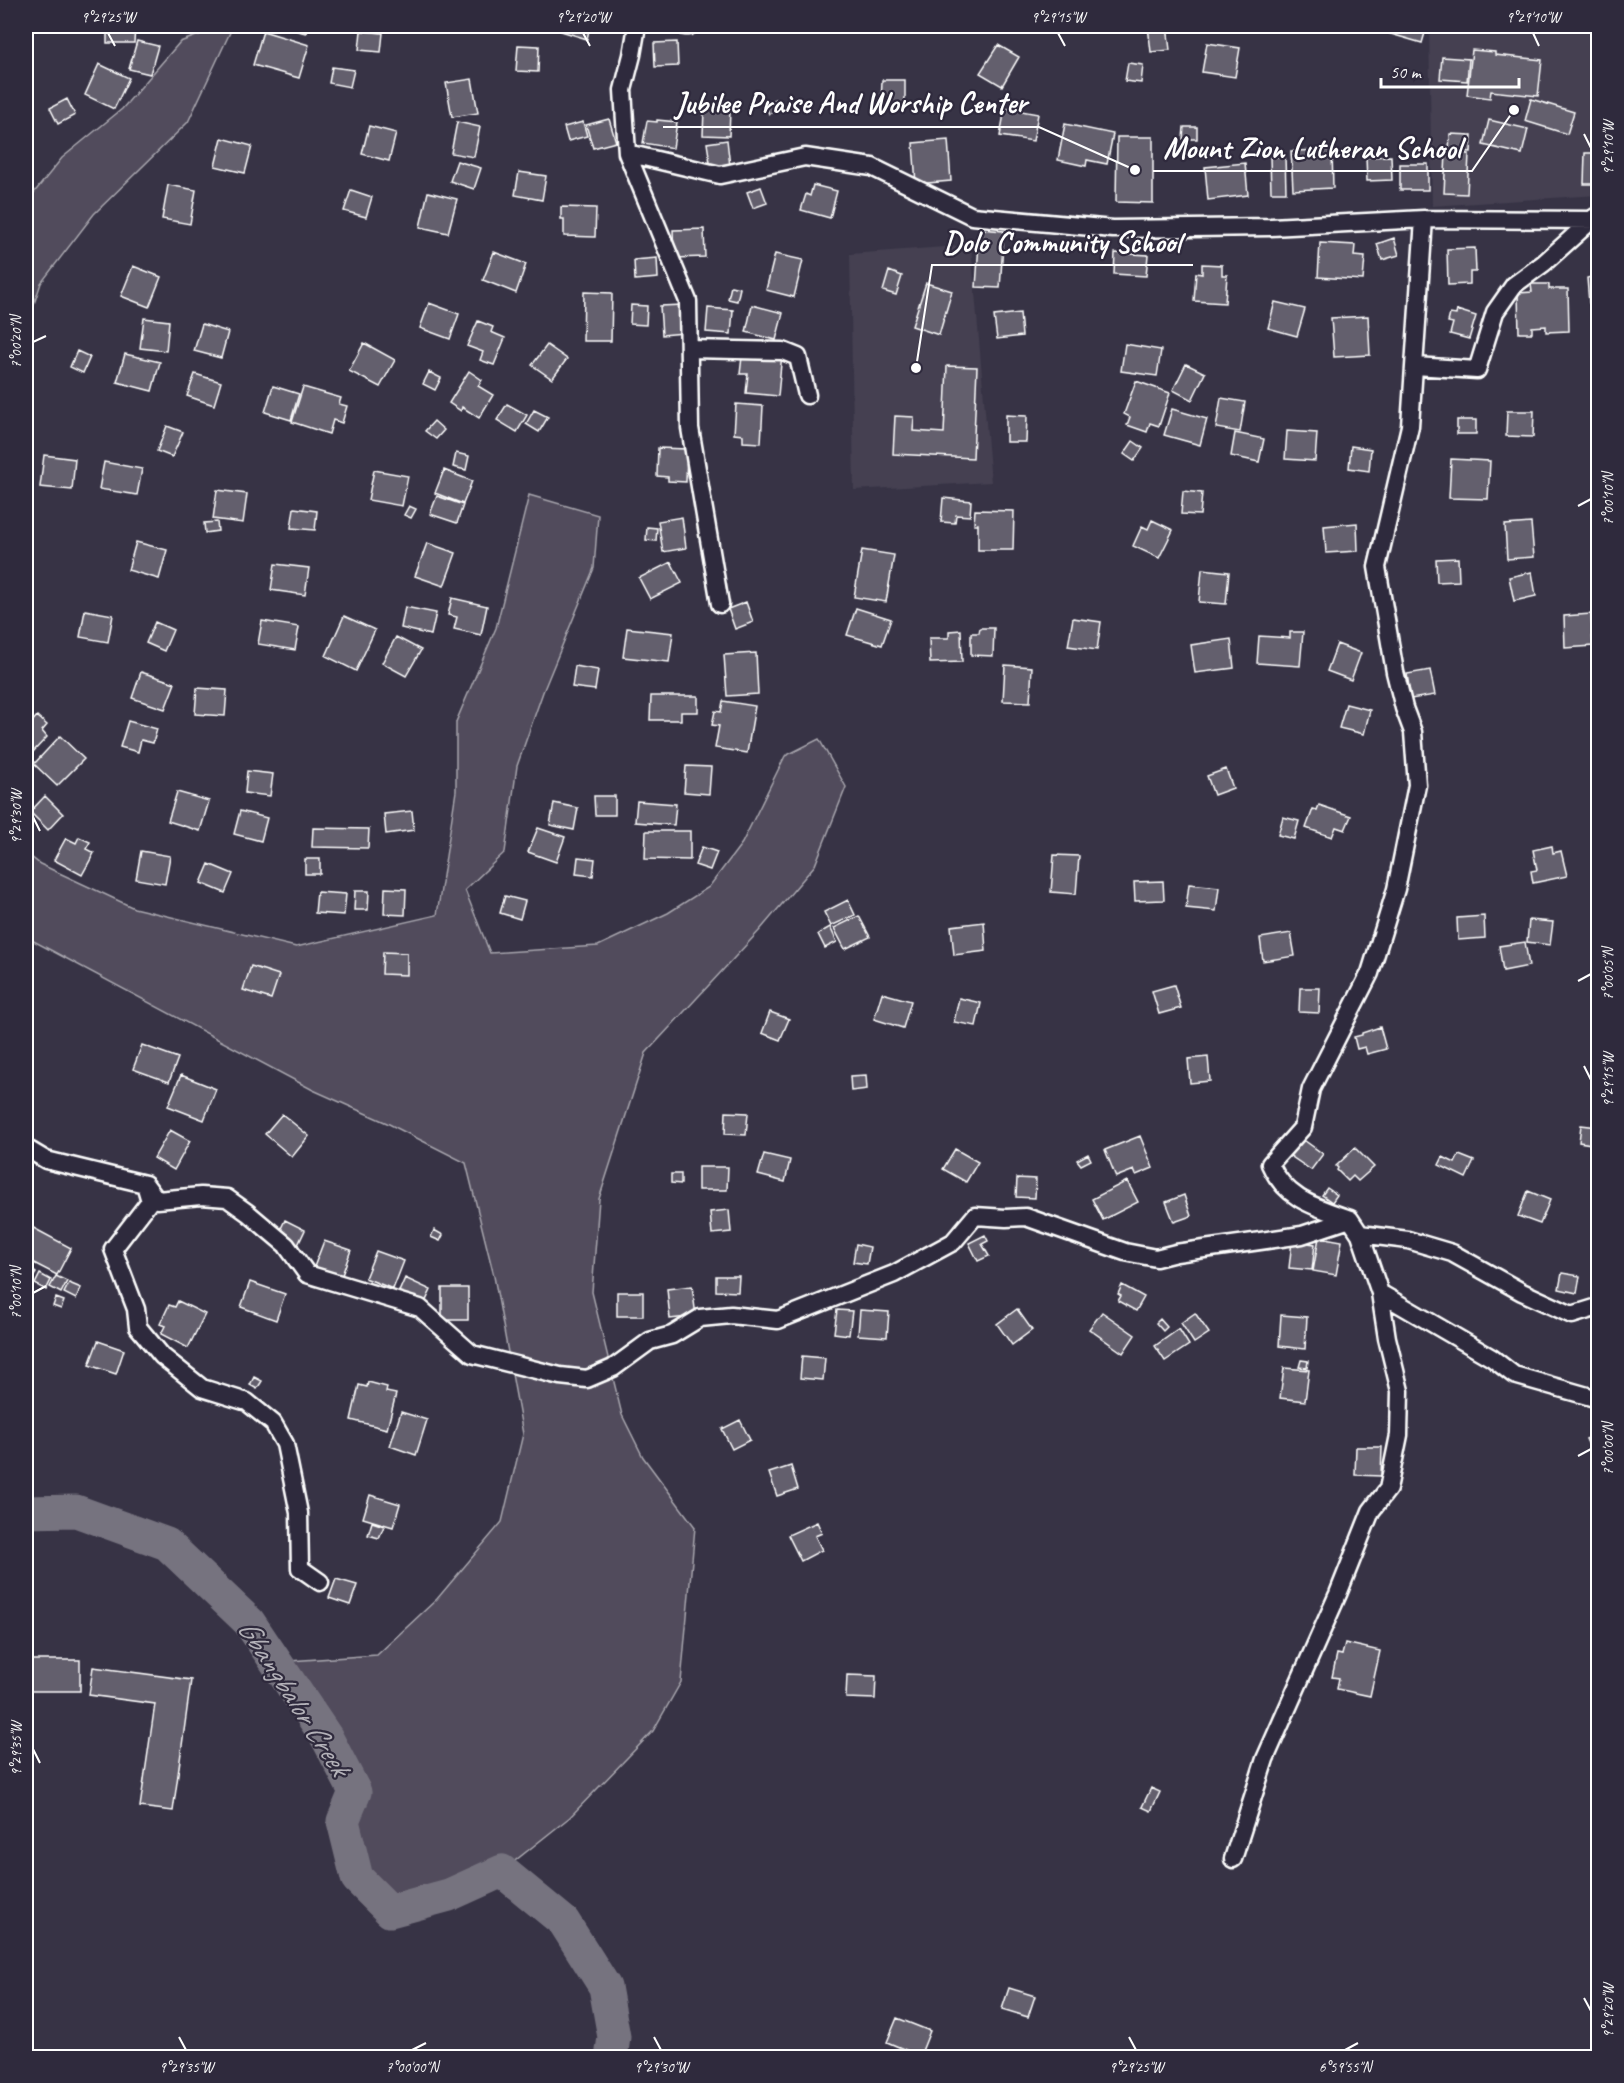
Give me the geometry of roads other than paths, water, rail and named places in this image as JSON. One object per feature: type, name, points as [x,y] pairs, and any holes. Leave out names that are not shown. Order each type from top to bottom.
[{"type":"street","points":[[636,26],[632,55],[623,90],[627,153],[688,301],[690,428],[720,604]]},
{"type":"street","points":[[627,153],[720,175],[805,157],[872,167],[972,216],[1113,229],[1271,227],[1424,219],[1596,218]]},
{"type":"street","points":[[1415,366],[1477,370],[1494,312],[1514,285],[1544,263],[1596,218]]},
{"type":"street","points":[[1233,1859],[1265,1759],[1338,1594],[1371,1510],[1388,1489],[1399,1435],[1400,1391],[1387,1338],[1380,1293],[1360,1234],[1350,1220],[1305,1203],[1277,1180],[1270,1164],[1303,1127],[1311,1089],[1370,973],[1396,889],[1418,785],[1413,732],[1395,672],[1377,567],[1410,426],[1424,219]]},
{"type":"street","points":[[690,349],[783,351],[798,357],[807,395]]},
{"type":"street","points":[[26,1148],[46,1160],[145,1184],[157,1200],[201,1196],[227,1198],[249,1213],[286,1245],[307,1274],[420,1308],[472,1354],[560,1376],[587,1379],[613,1368],[650,1341],[672,1335],[700,1318],[731,1315],[778,1320],[894,1274],[952,1242],[975,1216],[1026,1217],[1125,1252],[1156,1258],[1176,1253],[1302,1235],[1350,1220]]},
{"type":"street","points":[[145,1184],[150,1201],[113,1249],[136,1309],[138,1327],[162,1356],[202,1388],[247,1402],[273,1423],[285,1444],[296,1501],[300,1568],[320,1582]]},
{"type":"street","points":[[1360,1234],[1408,1239],[1452,1252],[1522,1292],[1572,1316],[1599,1307]]},
{"type":"street","points":[[1380,1293],[1492,1358],[1514,1375],[1599,1399]]},
{"type":"waterway","name":"Gbangbalor Creek","points":[[26,1512],[76,1511],[167,1544],[249,1622],[327,1738],[355,1792],[343,1821],[357,1878],[390,1911],[449,1895],[502,1871],[564,1922],[605,1987],[614,2037],[611,2058]]},
{"type":"place","name":"Mount Zion Lutheran School","points":[[1514,110]]},
{"type":"place","name":"Jubilee Praise And Worship Center","points":[[1135,170]]},
{"type":"place","name":"Dolo Community School","points":[[916,368]]}]
